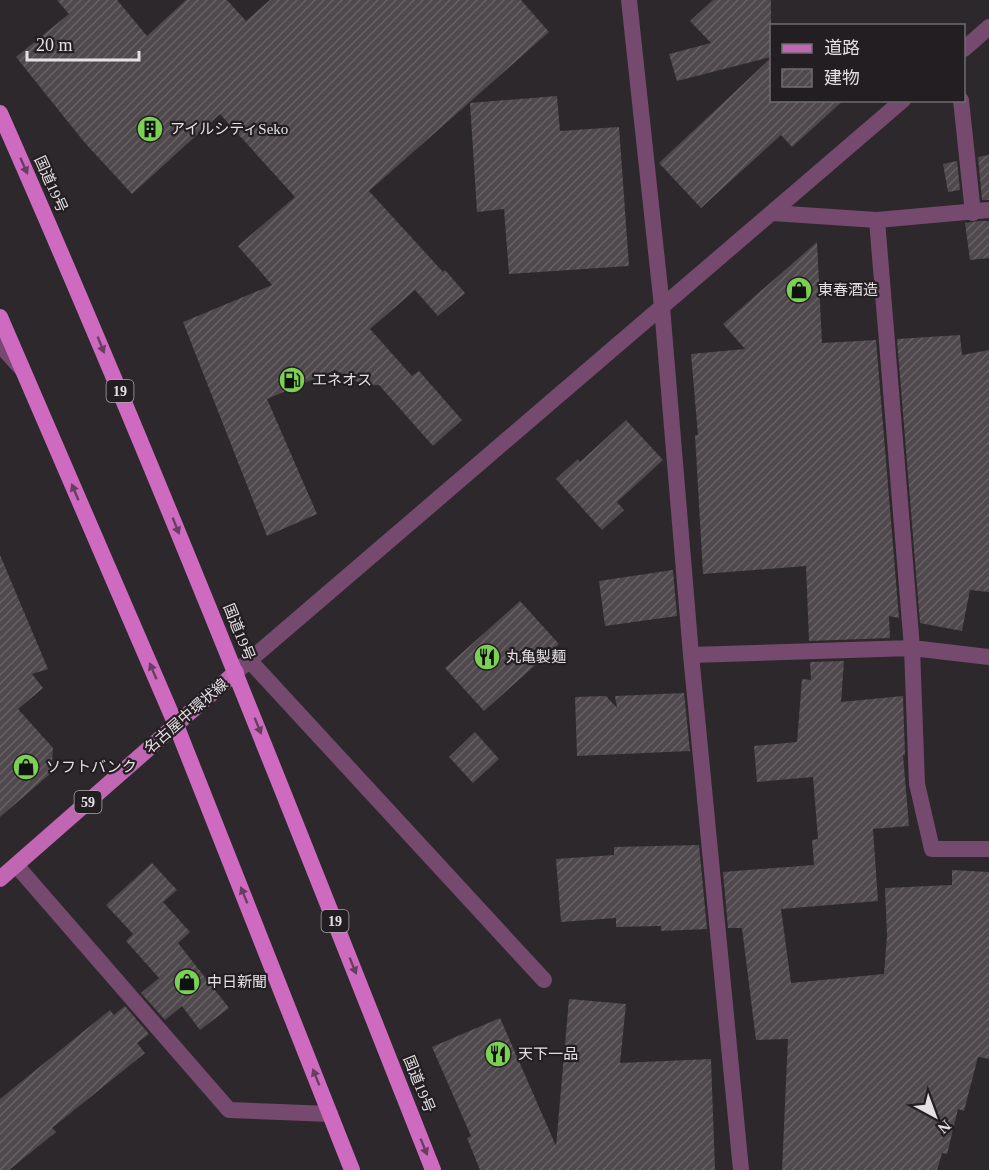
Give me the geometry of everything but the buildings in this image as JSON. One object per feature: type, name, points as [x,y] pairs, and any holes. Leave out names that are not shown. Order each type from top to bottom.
[{"type":"highway","name":"国道19号","points":[[0,113],[81,297],[236,672],[434,1170]]},
{"type":"highway","points":[[0,317],[176,725],[352,1170]]},
{"type":"main road","name":"名古屋中環状線","points":[[0,879],[236,672]]},
{"type":"street","points":[[629,0],[662,307],[691,655],[741,1170]]},
{"type":"street","points":[[965,47],[989,27]]},
{"type":"street","points":[[236,672],[901,102]]},
{"type":"street","points":[[772,213],[877,220],[981,212],[961,102]]},
{"type":"street","points":[[877,220],[912,648],[917,784],[932,849],[989,849]]},
{"type":"street","points":[[0,345],[22,370]]},
{"type":"street","points":[[691,655],[912,648],[989,657]]},
{"type":"street","points":[[249,660],[544,980]]},
{"type":"street","points":[[16,865],[229,1110],[330,1114]]},
{"type":"place","name":"アイルシティSeko","points":[[150,129]]},
{"type":"place","name":"東春酒造","points":[[799,290]]},
{"type":"place","name":"エネオス","points":[[292,380]]},
{"type":"place","name":"丸亀製麺","points":[[487,657]]},
{"type":"place","name":"ソフトバンク","points":[[26,767]]},
{"type":"place","name":"中日新聞","points":[[187,982]]},
{"type":"place","name":"天下一品","points":[[498,1054]]}]
